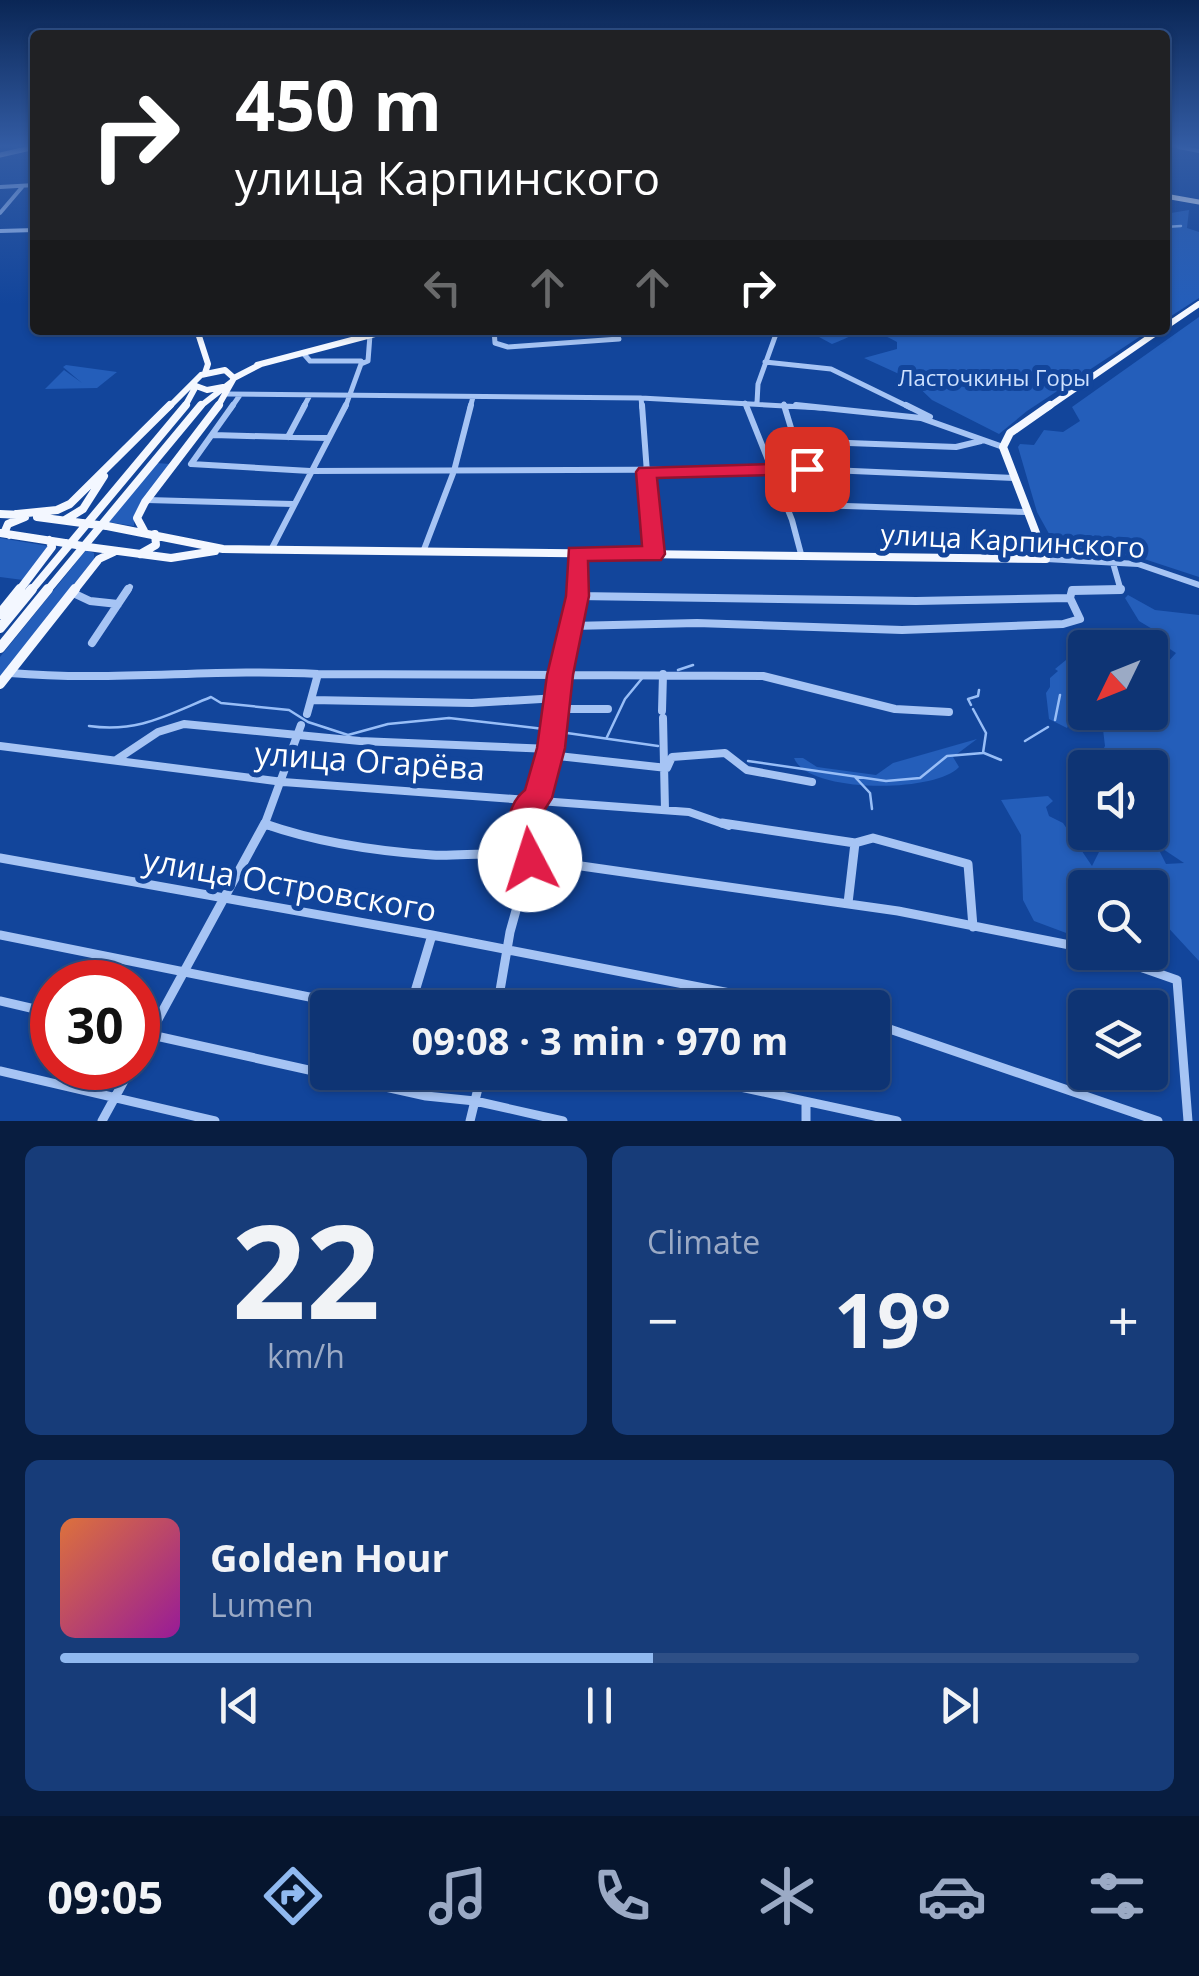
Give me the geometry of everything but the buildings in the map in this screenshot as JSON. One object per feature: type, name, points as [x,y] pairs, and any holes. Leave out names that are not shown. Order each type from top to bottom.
[{"type":"main road","points":[[1170,323],[1199,304]]},
{"type":"main road","points":[[0,628],[183,410],[206,368],[198,335]]},
{"type":"main road","points":[[195,384],[215,390],[230,376],[261,364],[370,335]]},
{"type":"main road","points":[[1046,559],[1003,447],[1010,434],[1026,421],[1152,335]]},
{"type":"main road","points":[[206,368],[230,376]]},
{"type":"main road","points":[[132,555],[156,545],[158,538],[138,518],[147,500],[227,394],[230,376]]},
{"type":"main road","points":[[0,648],[194,412],[230,376]]},
{"type":"main road","points":[[0,684],[72,593],[94,551],[4,534],[8,524],[22,515],[66,507],[195,384]]},
{"type":"main road","points":[[63,520],[83,510],[112,463]]},
{"type":"main road","name":"улица Карпинского","points":[[0,514],[150,533],[223,550]]},
{"type":"main road","points":[[0,614],[46,559],[52,547],[49,540]]},
{"type":"main road","name":"улица Карпинского","points":[[94,551],[172,558],[223,550],[270,550],[1046,559]]},
{"type":"street","points":[[0,232],[30,230]]},
{"type":"street","points":[[270,550],[350,396],[361,364],[368,360],[370,335]]},
{"type":"street","points":[[494,335],[495,343],[508,347],[620,340]]},
{"type":"street","points":[[757,403],[759,374],[776,335]]},
{"type":"street","points":[[303,353],[310,361],[361,360]]},
{"type":"street","points":[[765,362],[831,369],[940,422],[1003,447]]},
{"type":"street","points":[[227,394],[640,398],[855,409],[940,422]]},
{"type":"street","points":[[240,395],[191,464],[310,471],[772,470],[1014,478]]},
{"type":"street","points":[[288,437],[310,396]]},
{"type":"street","points":[[424,552],[454,471],[474,397]]},
{"type":"street","points":[[640,398],[654,554]]},
{"type":"street","points":[[745,403],[786,504],[801,554]]},
{"type":"street","points":[[784,404],[795,441],[956,447],[982,440]]},
{"type":"street","points":[[212,435],[326,438]]},
{"type":"street","points":[[147,500],[293,504]]},
{"type":"street","points":[[786,504],[1027,512]]},
{"type":"street","points":[[501,990],[528,854],[522,822],[530,802],[537,798],[550,752],[560,675],[578,596],[577,554]]},
{"type":"street","name":"улица Карпинского","points":[[1046,559],[1138,564],[1199,585]]},
{"type":"street","points":[[572,626],[697,623],[902,630],[1063,624],[1080,619],[1070,598],[1072,590],[1121,591],[1112,563]]},
{"type":"street","points":[[92,643],[130,588]]},
{"type":"street","points":[[72,593],[90,601],[119,604]]},
{"type":"street","points":[[578,596],[901,601],[1070,598]]},
{"type":"street","points":[[9,673],[69,678],[254,670],[318,674],[763,676],[895,709],[949,712]]},
{"type":"street","points":[[307,714],[318,674]]},
{"type":"street","points":[[663,674],[666,810]]},
{"type":"street","points":[[311,700],[472,703],[558,698]]},
{"type":"street","points":[[557,709],[608,709]]},
{"type":"street","points":[[116,760],[158,732],[184,724],[550,752],[667,768]]},
{"type":"street","points":[[160,1008],[265,824],[302,725]]},
{"type":"street","name":"улица Огарёва","points":[[0,746],[283,782],[688,812],[736,828],[855,843],[873,838],[968,864],[973,927]]},
{"type":"street","points":[[667,768],[672,757],[725,753],[748,770],[812,782]]},
{"type":"street","points":[[265,824],[284,832],[343,844],[452,856],[528,854],[539,860],[848,904],[1068,945]]},
{"type":"street","points":[[848,904],[855,843]]},
{"type":"street","name":"улица Островского","points":[[0,858],[715,990]]},
{"type":"street","points":[[0,935],[310,998]]},
{"type":"street","points":[[415,990],[432,935]]},
{"type":"street","points":[[1148,970],[1177,980],[1188,1121]]},
{"type":"street","points":[[0,1001],[30,1008]]},
{"type":"street","points":[[890,1029],[1158,1121]]},
{"type":"street","points":[[160,1038],[426,1096],[475,1101],[563,1121]]},
{"type":"street","points":[[0,1071],[215,1121]]},
{"type":"street","points":[[102,1121],[119,1090]]},
{"type":"street","points":[[470,1121],[478,1090]]},
{"type":"street","points":[[749,1090],[896,1121]]},
{"type":"street","points":[[806,1103],[806,1121]]},
{"type":"green space","points":[[1189,210],[1187,228],[1199,232],[1199,298],[1170,317],[1170,213]]},
{"type":"green space","points":[[1199,317],[1199,577],[1135,556],[1066,550],[1053,541],[1037,512],[1018,447],[1034,445],[1044,430],[1063,432],[1080,421],[1072,407]]},
{"type":"green space","name":"Ласточкины Горы","points":[[815,335],[854,335],[832,344]]},
{"type":"green space","name":"Ласточкины Горы","points":[[882,335],[1142,335],[1027,411],[999,434],[932,400],[910,379],[864,358],[897,349],[897,342]]},
{"type":"green space","points":[[63,367],[117,372],[97,388],[45,389],[64,370],[82,383]]},
{"type":"green space","points":[[156,463],[170,464],[134,517],[134,526],[108,522]]},
{"type":"green space","points":[[0,538],[48,546],[23,580],[0,577]]},
{"type":"green space","points":[[86,550],[94,553],[94,559],[0,677],[0,657]]},
{"type":"green space","points":[[1128,595],[1155,610],[1199,615],[1199,961],[1168,927],[1168,870],[1068,870],[1068,934],[1034,921],[1023,900],[1021,835],[1001,800],[1048,796],[1053,801],[1046,807],[1049,816],[1068,830],[1068,850],[1081,850],[1092,866],[1100,850],[1159,850],[1166,864],[1184,863],[1164,850],[1168,850],[1168,750],[1103,750],[1103,730],[1168,730],[1168,662],[1176,653],[1168,648],[1168,630],[1154,630],[1139,621],[1125,598]]},
{"type":"green space","points":[[1068,658],[1067,728],[1049,719],[1046,693],[1050,678],[1058,671],[1055,669]]},
{"type":"green space","points":[[977,739],[953,757],[959,767],[946,776],[900,785],[846,784],[822,778],[804,770],[794,758],[803,758],[817,767],[876,775],[893,763]]},
{"type":"waterway","points":[[1170,227],[1181,226]]},
{"type":"waterway","points":[[678,670],[693,665]]},
{"type":"waterway","points":[[607,737],[625,699],[644,676]]},
{"type":"waterway","points":[[971,705],[968,699],[978,696],[979,690]]},
{"type":"waterway","points":[[1055,720],[1060,695]]},
{"type":"waterway","points":[[89,726],[138,725],[211,697],[221,703],[289,710],[308,722],[348,735],[388,724],[449,718],[544,729]]},
{"type":"waterway","points":[[748,761],[886,781],[920,778],[947,756],[983,753],[986,733],[973,709]]},
{"type":"waterway","points":[[1025,741],[1048,727]]},
{"type":"waterway","points":[[560,732],[658,746]]},
{"type":"waterway","points":[[984,753],[1001,760]]},
{"type":"waterway","points":[[855,777],[870,793],[872,809]]},
{"type":"route","points":[[530,860],[522,822],[530,802],[537,798],[551,748],[560,675],[578,596],[577,554],[654,554],[646,472],[807,469]]}]
